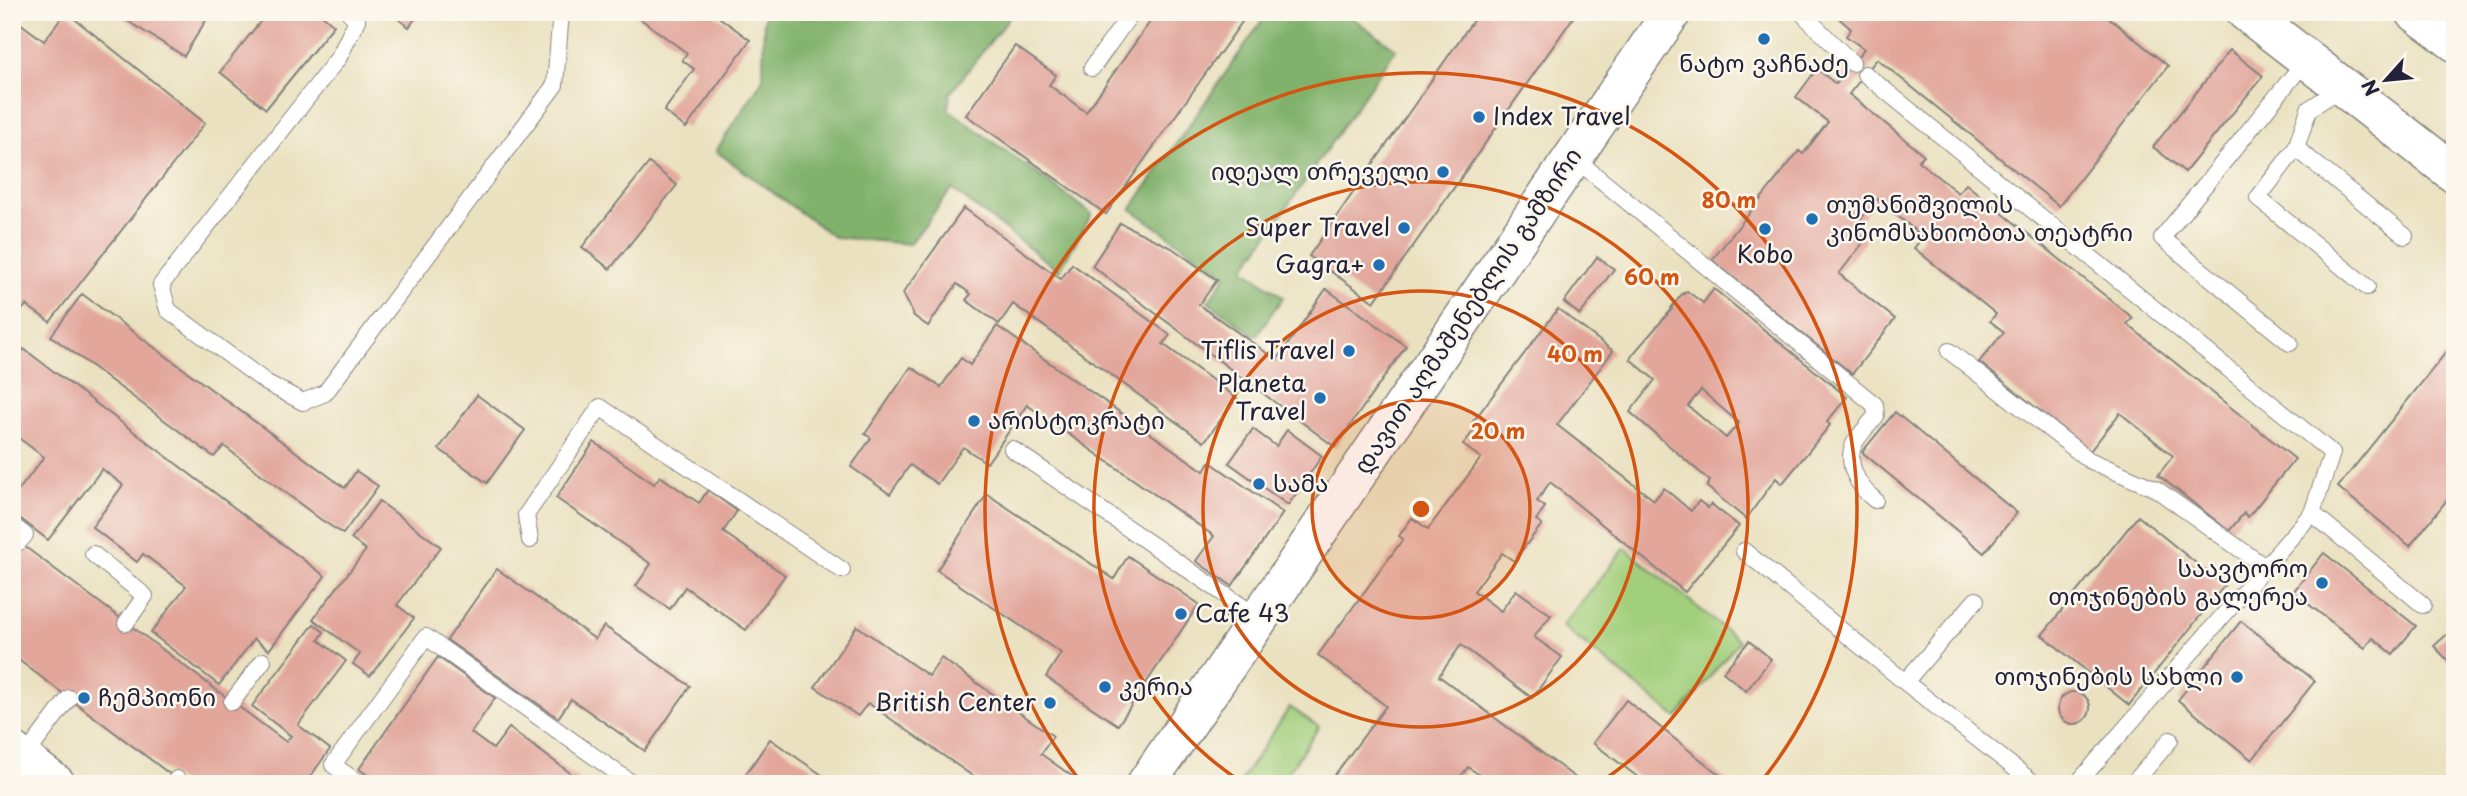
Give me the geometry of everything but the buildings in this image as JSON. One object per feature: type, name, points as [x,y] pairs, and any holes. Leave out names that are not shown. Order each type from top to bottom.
[{"type":"main road","name":"დავით აღმაშენებლის გამზირი","points":[[1146,784],[1672,12]]},
{"type":"main road","points":[[2246,12],[2455,174]]},
{"type":"main road","points":[[2415,12],[2455,42]]},
{"type":"main road","points":[[18,755],[56,784]]},
{"type":"lane","points":[[349,12],[358,20],[339,57],[161,285],[168,310],[267,383],[303,402],[325,393],[555,85],[561,12]]},
{"type":"lane","points":[[1092,68],[1132,12]]},
{"type":"lane","points":[[1801,12],[1858,69],[2332,453],[2312,513],[2077,784]]},
{"type":"lane","points":[[2290,343],[2162,238],[2307,59]]},
{"type":"lane","points":[[2343,87],[2309,109],[2296,148],[2258,198],[2367,287]]},
{"type":"lane","points":[[2296,148],[2405,236]]},
{"type":"lane","points":[[1573,157],[1875,405],[1876,416],[1854,444],[1851,465],[1866,493],[1875,500]]},
{"type":"lane","points":[[1950,351],[2089,460],[2156,489],[2265,567]]},
{"type":"lane","points":[[530,540],[526,515],[600,407],[842,570]]},
{"type":"lane","points":[[1012,449],[1259,618]]},
{"type":"lane","points":[[2312,513],[2423,605]]},
{"type":"lane","points":[[12,525],[25,535],[19,542]]},
{"type":"lane","points":[[1744,551],[2035,784]]},
{"type":"lane","points":[[93,554],[145,596],[127,623]]},
{"type":"lane","points":[[1905,682],[1976,600]]},
{"type":"lane","points":[[360,784],[333,765],[426,637],[625,782]]},
{"type":"lane","points":[[232,702],[263,661]]},
{"type":"lane","points":[[18,755],[69,698]]},
{"type":"lane","points":[[2133,784],[2170,740]]},
{"type":"green space","points":[[764,12],[1008,12],[1011,15],[950,94],[948,109],[1092,214],[1059,271],[952,189],[910,244],[834,237],[716,151],[763,79]]},
{"type":"green space","points":[[1268,12],[1344,12],[1396,49],[1244,269],[1283,297],[1256,336],[1208,302],[1226,276],[1131,209]]},
{"type":"green space","points":[[1625,548],[1739,641],[1677,718],[1562,626]]},
{"type":"green space","points":[[1290,707],[1319,727],[1280,784],[1246,784],[1241,780]]},
{"type":"place","name":"ნატო ვაჩნაძე","points":[[1764,39]]},
{"type":"place","name":"Index Travel","points":[[1479,117]]},
{"type":"place","name":"იდეალ თრეველი","points":[[1443,172]]},
{"type":"place","name":"თუმანიშვილის კინომსახიობთა თეატრი","points":[[1812,219]]},
{"type":"place","name":"Super Travel","points":[[1404,228]]},
{"type":"place","name":"Kobo","points":[[1765,229]]},
{"type":"place","name":"Gagra+","points":[[1379,265]]},
{"type":"place","name":"Tiflis Travel","points":[[1349,351]]},
{"type":"place","name":"Planeta Travel","points":[[1320,398]]},
{"type":"place","name":"არისტოკრატი","points":[[974,421]]},
{"type":"place","name":"სამა","points":[[1259,484]]},
{"type":"place","name":"საავტორო თოჯინების გალერეა","points":[[2322,583]]},
{"type":"place","name":"Cafe 43","points":[[1181,614]]},
{"type":"place","name":"თოჯინების სახლი","points":[[2237,677]]},
{"type":"place","name":"კერია","points":[[1105,687]]},
{"type":"place","name":"ჩემპიონი","points":[[84,698]]},
{"type":"place","name":"British Center","points":[[1050,703]]}]
